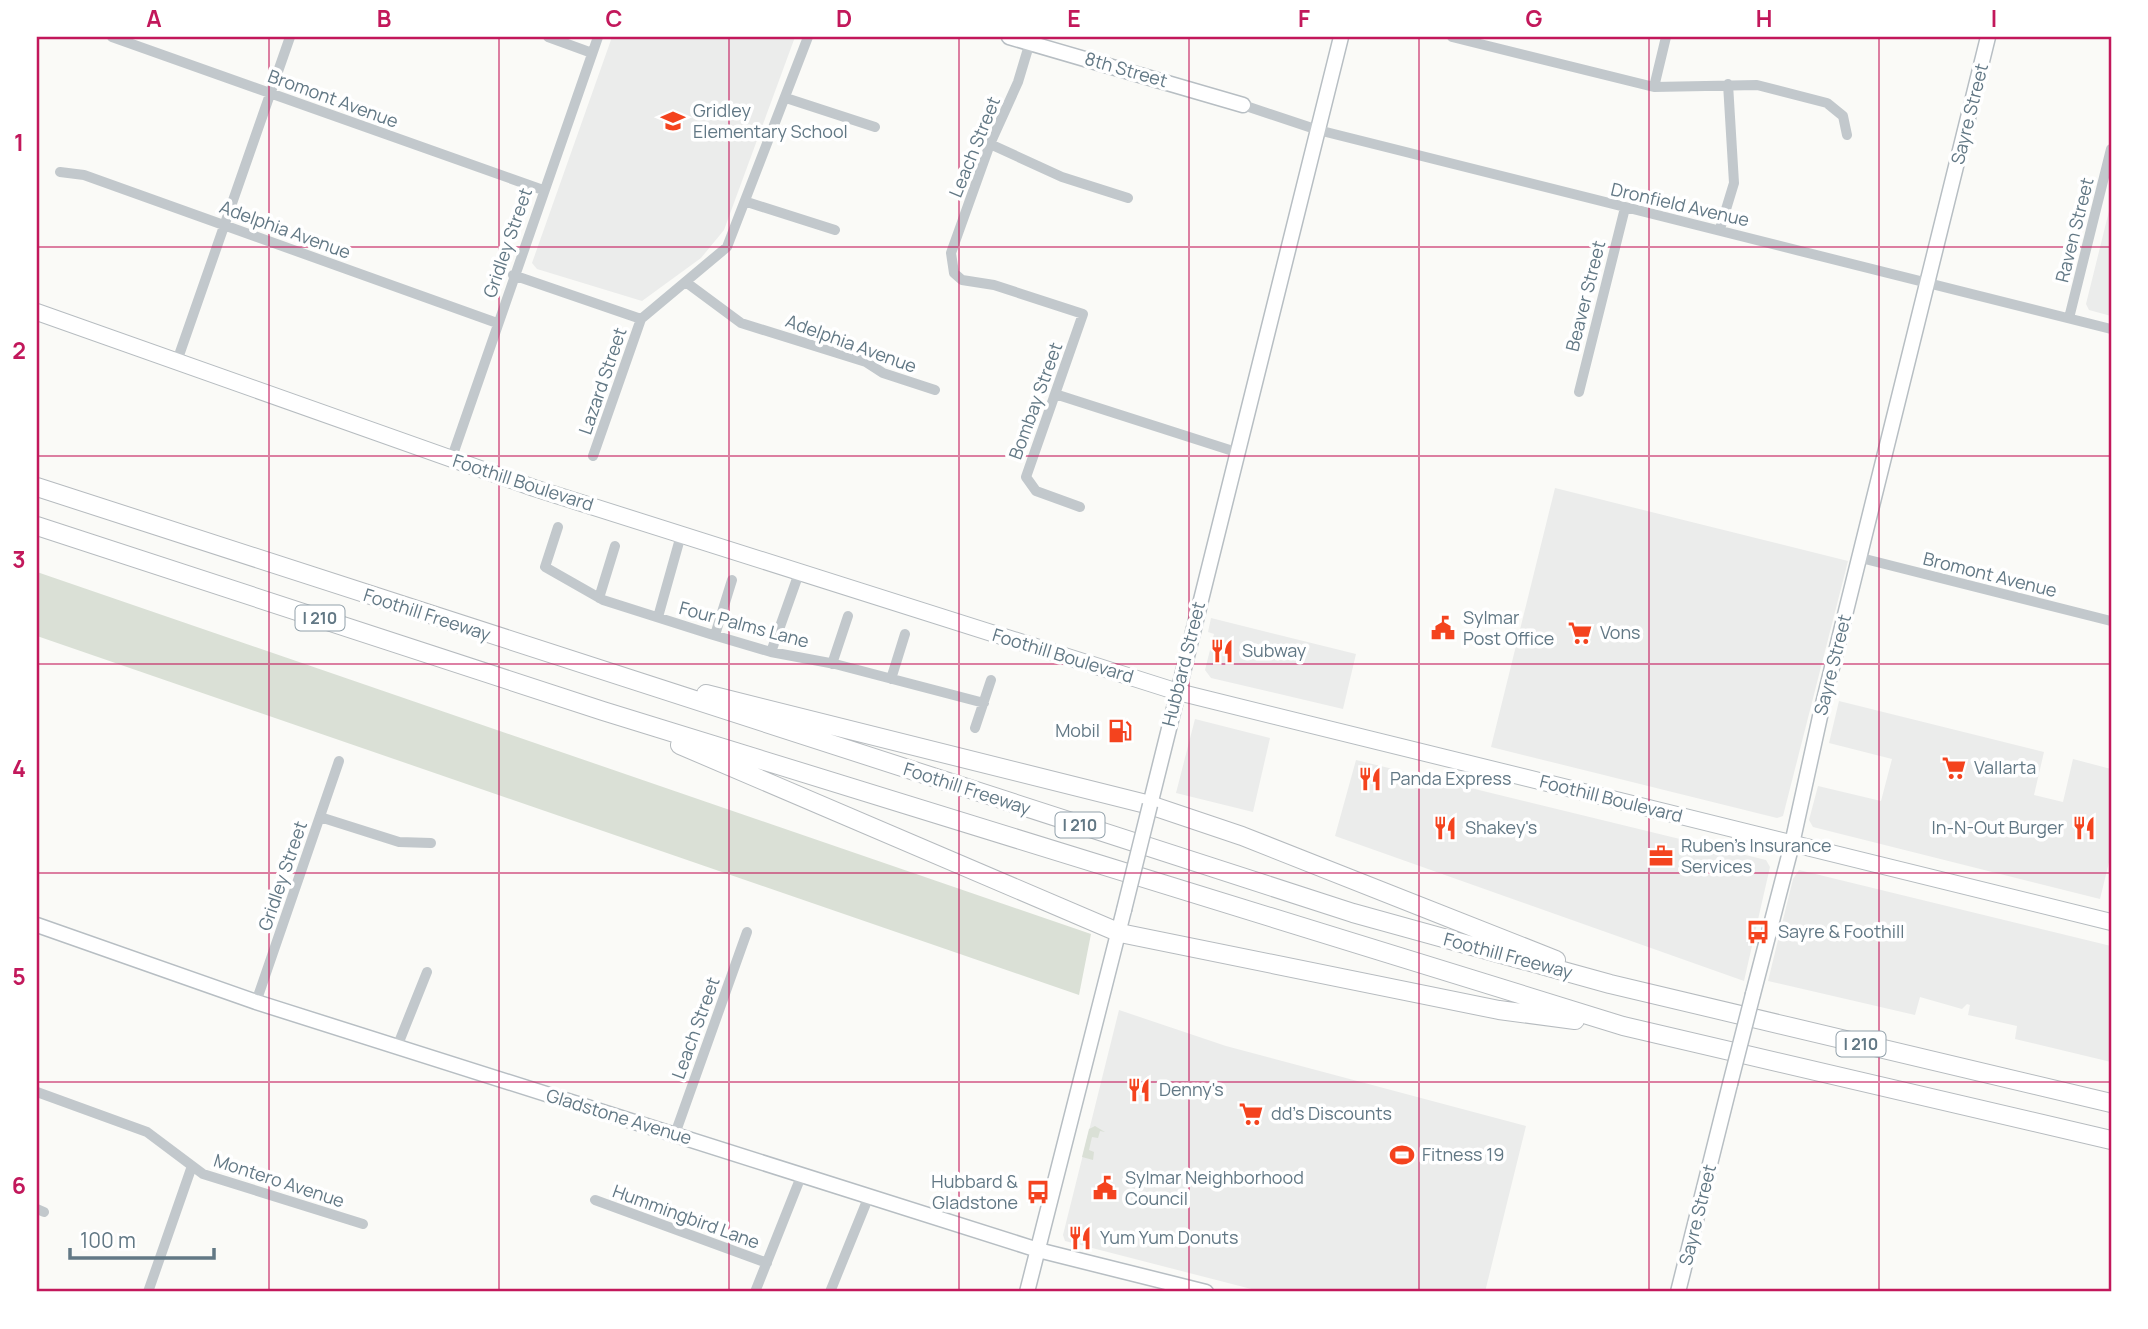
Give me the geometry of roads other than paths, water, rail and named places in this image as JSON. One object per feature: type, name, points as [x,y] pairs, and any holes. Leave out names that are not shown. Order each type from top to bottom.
[{"type":"highway","name":"Foothill Freeway","points":[[37,487],[552,656],[1353,913],[1610,984],[2111,1103]]},
{"type":"highway","name":"Foothill Freeway","points":[[37,526],[603,711],[1623,1026],[2111,1140]]},
{"type":"highway","points":[[552,656],[1150,805],[1348,876],[1512,940],[1610,984]]},
{"type":"highway","points":[[603,711],[1120,933],[1499,1010],[1623,1026]]},
{"type":"main road","name":"Foothill Boulevard","points":[[37,312],[451,460],[1178,692],[2111,922]]},
{"type":"street","name":"Bromont Avenue","points":[[111,37],[543,190]]},
{"type":"street","points":[[177,361],[290,37]]},
{"type":"street","points":[[548,37],[592,53]]},
{"type":"street","name":"Gridley Street","points":[[451,460],[513,275],[598,37]]},
{"type":"street","name":"Lazard Street","points":[[593,456],[641,319],[727,247],[747,202],[808,37]]},
{"type":"street","name":"8th Street","points":[[1009,37],[1244,105]]},
{"type":"street","name":"Hubbard Street","points":[[1027,1292],[1120,933],[1236,453],[1341,37]]},
{"type":"street","points":[[1452,37],[1482,41],[1654,87],[1757,85],[1827,103],[1843,116],[1847,135]]},
{"type":"street","points":[[1654,87],[1666,37]]},
{"type":"street","name":"Sayre Street","points":[[1678,1292],[1792,844],[1821,712],[1861,558],[1926,284],[1969,124],[1988,37]]},
{"type":"street","name":"Leach Street","points":[[1030,42],[1018,82],[990,145],[951,253],[950,264],[954,273],[962,280],[994,285],[1083,314]]},
{"type":"street","points":[[1720,229],[1734,183],[1728,84]]},
{"type":"street","points":[[786,98],[875,127]]},
{"type":"street","name":"Dronfield Avenue","points":[[1244,105],[1318,130],[2111,329]]},
{"type":"street","points":[[990,145],[1062,177],[1128,198]]},
{"type":"street","name":"Raven Street","points":[[2069,318],[2111,149]]},
{"type":"street","name":"Adelphia Avenue","points":[[60,172],[84,175],[497,323]]},
{"type":"street","points":[[747,202],[835,230]]},
{"type":"street","name":"Beaver Street","points":[[1579,392],[1625,208]]},
{"type":"street","points":[[513,275],[641,319]]},
{"type":"street","name":"Adelphia Avenue","points":[[687,283],[741,323],[866,362],[883,373],[935,390]]},
{"type":"street","name":"Bombay Street","points":[[1080,507],[1036,491],[1026,477],[1083,314]]},
{"type":"street","points":[[1055,394],[1236,453]]},
{"type":"street","name":"Four Palms Lane","points":[[558,527],[545,567],[598,598],[771,652],[832,664],[984,703]]},
{"type":"street","points":[[658,617],[681,535]]},
{"type":"street","points":[[598,598],[615,546]]},
{"type":"street","name":"Bromont Avenue","points":[[1861,558],[2111,621]]},
{"type":"street","points":[[771,652],[799,573]]},
{"type":"street","points":[[715,635],[732,580]]},
{"type":"street","points":[[832,664],[848,616]]},
{"type":"street","points":[[891,679],[905,634]]},
{"type":"street","points":[[975,728],[991,680]]},
{"type":"street","name":"Gridley Street","points":[[256,1002],[338,761]]},
{"type":"street","points":[[320,817],[399,842],[431,844]]},
{"type":"street","name":"Gladstone Avenue","points":[[37,925],[256,1002],[1038,1250],[1206,1292]]},
{"type":"street","name":"Leach Street","points":[[675,1134],[747,932]]},
{"type":"street","points":[[397,1047],[427,972]]},
{"type":"street","name":"Montero Avenue","points":[[37,1092],[147,1132],[203,1174],[363,1224]]},
{"type":"street","points":[[148,1292],[192,1166]]},
{"type":"street","points":[[755,1292],[802,1174]]},
{"type":"street","points":[[830,1292],[869,1196]]},
{"type":"street","name":"Hummingbird Lane","points":[[595,1200],[767,1263]]},
{"type":"place","name":"Gridley Elementary School","points":[[673,121]]},
{"type":"place","name":"Sylmar Post Office","points":[[1443,628]]},
{"type":"place","name":"Vons","points":[[1580,633]]},
{"type":"place","name":"Subway","points":[[1222,651]]},
{"type":"place","name":"Mobil","points":[[1120,731]]},
{"type":"place","name":"Vallarta","points":[[1954,768]]},
{"type":"place","name":"Panda Express","points":[[1370,779]]},
{"type":"place","name":"Shakey's","points":[[1445,828]]},
{"type":"place","name":"In-N-Out Burger","points":[[2084,828]]},
{"type":"place","name":"Ruben's Insurance Services","points":[[1661,856]]},
{"type":"place","name":"Sayre & Foothill","points":[[1758,932]]},
{"type":"place","name":"Denny's","points":[[1139,1090]]},
{"type":"place","name":"dd's Discounts","points":[[1251,1114]]},
{"type":"place","name":"Fitness 19","points":[[1402,1155]]},
{"type":"place","name":"Sylmar Neighborhood Council","points":[[1105,1188]]},
{"type":"place","name":"Hubbard & Gladstone","points":[[1038,1192]]},
{"type":"place","name":"Yum Yum Donuts","points":[[1080,1238]]}]
